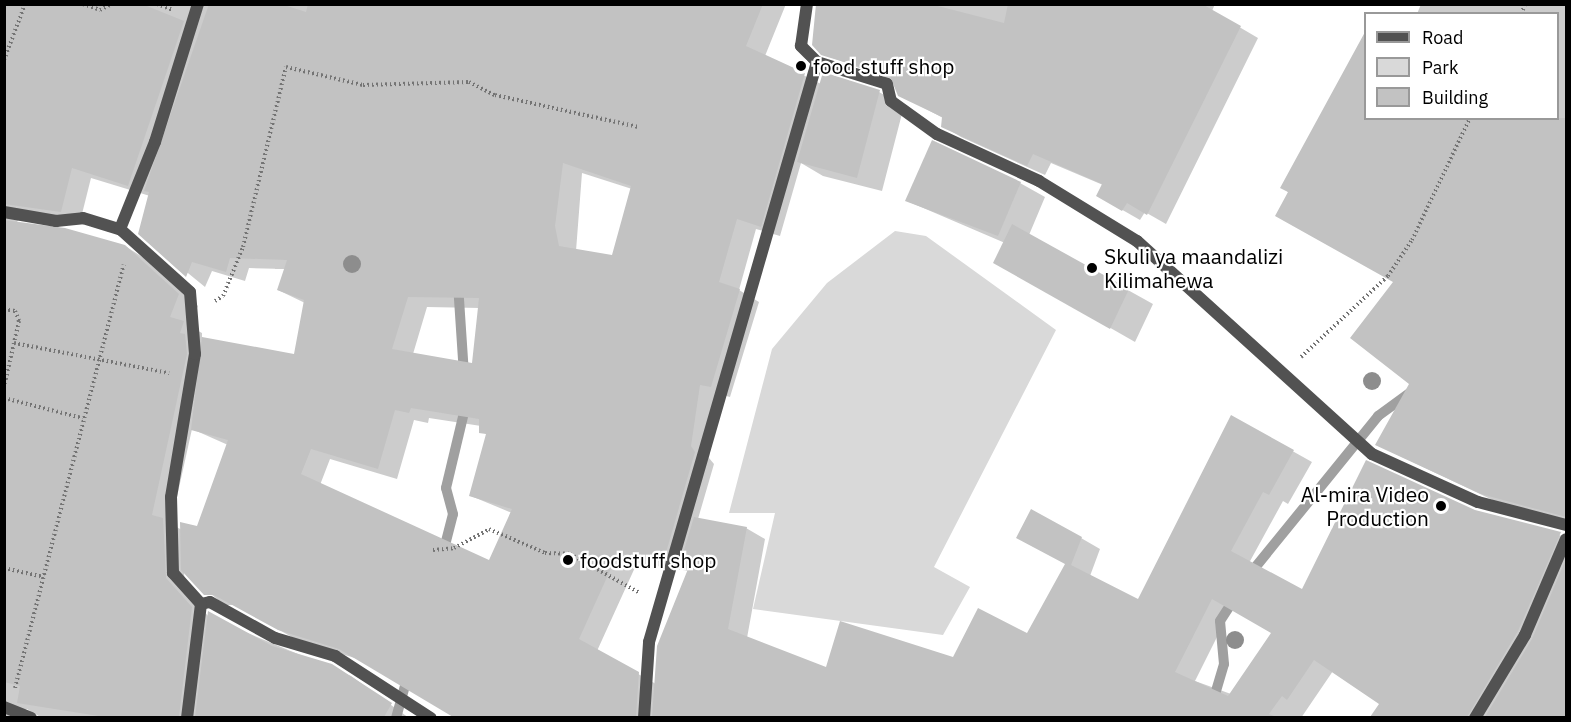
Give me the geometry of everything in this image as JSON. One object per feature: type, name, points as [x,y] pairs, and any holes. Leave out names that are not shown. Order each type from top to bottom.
[{"type":"street","points":[[120,229],[155,142],[198,4]]},
{"type":"street","points":[[807,4],[801,46],[817,62],[887,84],[891,101],[937,134],[1039,181],[1137,241],[1372,454],[1478,502],[1566,525]]},
{"type":"street","points":[[644,717],[649,642],[664,603],[817,62]]},
{"type":"street","points":[[4,212],[56,221],[83,218],[120,229],[190,292],[191,377],[171,496],[173,573],[201,604],[187,717]]},
{"type":"street","points":[[1474,717],[1525,635],[1566,538]]},
{"type":"street","points":[[201,604],[210,602],[275,638],[335,656],[388,685],[431,717]]},
{"type":"street","points":[[7,708],[32,717]]},
{"type":"path","points":[[4,60],[25,4]]},
{"type":"path","points":[[82,4],[100,10],[112,4]]},
{"type":"path","points":[[192,315],[223,296],[243,247],[286,68],[363,85],[469,82],[495,95],[638,127]]},
{"type":"path","points":[[1282,373],[1388,276],[1412,240],[1469,120]]},
{"type":"path","points":[[7,708],[44,577],[96,358],[132,240]]},
{"type":"path","points":[[4,309],[19,316],[4,387]]},
{"type":"path","points":[[14,342],[191,377]]},
{"type":"path","points":[[4,398],[82,418]]},
{"type":"path","points":[[433,549],[454,548],[489,529],[546,553],[570,554],[664,603]]},
{"type":"path","points":[[4,568],[44,577]]},
{"type":"green space","points":[[895,231],[926,236],[1056,330],[934,567],[970,587],[943,635],[753,609],[775,513],[729,513],[772,349],[827,283]]},
{"type":"building","points":[[4,4],[142,4],[184,21],[128,186],[72,168],[61,212],[4,204]]},
{"type":"building","points":[[209,4],[281,4],[306,12],[308,4],[763,4],[746,46],[805,73],[761,227],[737,219],[719,282],[740,289],[711,387],[700,385],[691,446],[695,452],[663,563],[618,553],[579,639],[639,672],[636,717],[453,717],[339,649],[278,630],[214,595],[204,595],[181,570],[180,522],[197,526],[228,440],[191,430],[202,337],[294,354],[304,300],[277,290],[287,260],[230,258],[226,272],[192,262],[186,277],[138,234],[149,192],[144,191]],"holes":[[[563,163],[631,186],[612,255],[559,246],[555,226]],[[408,297],[479,298],[472,363],[392,349]],[[411,408],[479,419],[479,433],[486,434],[469,496],[512,509],[489,560],[301,474],[311,449],[378,469],[395,410],[409,413]]]},
{"type":"building","points":[[816,4],[930,4],[1004,23],[1008,4],[1202,4],[1241,26],[1147,215],[1127,203],[1122,211],[1096,196],[1102,184],[1033,154],[1027,166],[941,127],[942,117],[898,96],[890,76],[821,55],[812,45]]},
{"type":"building","points":[[1364,34],[1364,120],[1559,120],[1559,118],[1566,118],[1566,517],[1481,494],[1375,445],[1409,384],[1350,338],[1393,282],[1275,216],[1288,192],[1280,188]]},
{"type":"building","points":[[823,72],[880,90],[857,178],[797,162]]},
{"type":"building","points":[[932,140],[1021,182],[998,236],[905,201]]},
{"type":"building","points":[[4,220],[65,228],[125,245],[179,294],[170,317],[184,321],[180,333],[185,334],[187,354],[152,515],[163,518],[166,578],[192,607],[179,717],[105,717],[17,703],[20,686],[4,682]]},
{"type":"building","points":[[1012,224],[1129,289],[1110,329],[993,263]]},
{"type":"building","points":[[1231,415],[1294,450],[1269,495],[1263,492],[1231,551],[1302,589],[1366,460],[1475,510],[1561,532],[1518,631],[1467,717],[1370,717],[1379,704],[1314,660],[1287,700],[1282,696],[1269,714],[1277,717],[652,717],[657,646],[688,569],[679,567],[694,517],[747,527],[728,629],[826,667],[840,621],[953,657],[978,608],[1027,633],[1065,564],[1016,538],[1031,509],[1082,537],[1071,565],[1138,599]],"holes":[[[1212,599],[1271,633],[1228,696],[1175,672]]]},
{"type":"building","points":[[1566,559],[1566,717],[1485,717],[1532,639]]},
{"type":"building","points":[[208,611],[272,646],[332,664],[392,703],[384,717],[195,717]]},
{"type":"waterway","points":[[458,284],[464,374]]},
{"type":"waterway","points":[[1249,575],[1378,416],[1411,392]]},
{"type":"waterway","points":[[443,553],[453,514],[446,488],[466,404]]},
{"type":"waterway","points":[[1208,718],[1224,664],[1220,621],[1236,596]]},
{"type":"waterway","points":[[396,718],[408,675]]},
{"type":"place","name":"food stuff shop","points":[[801,66]]},
{"type":"place","name":"Skuli ya maandalizi Kilimahewa","points":[[1092,268]]},
{"type":"place","name":"Al-mira Video Production","points":[[1441,506]]},
{"type":"place","name":"foodstuff shop","points":[[568,560]]}]
